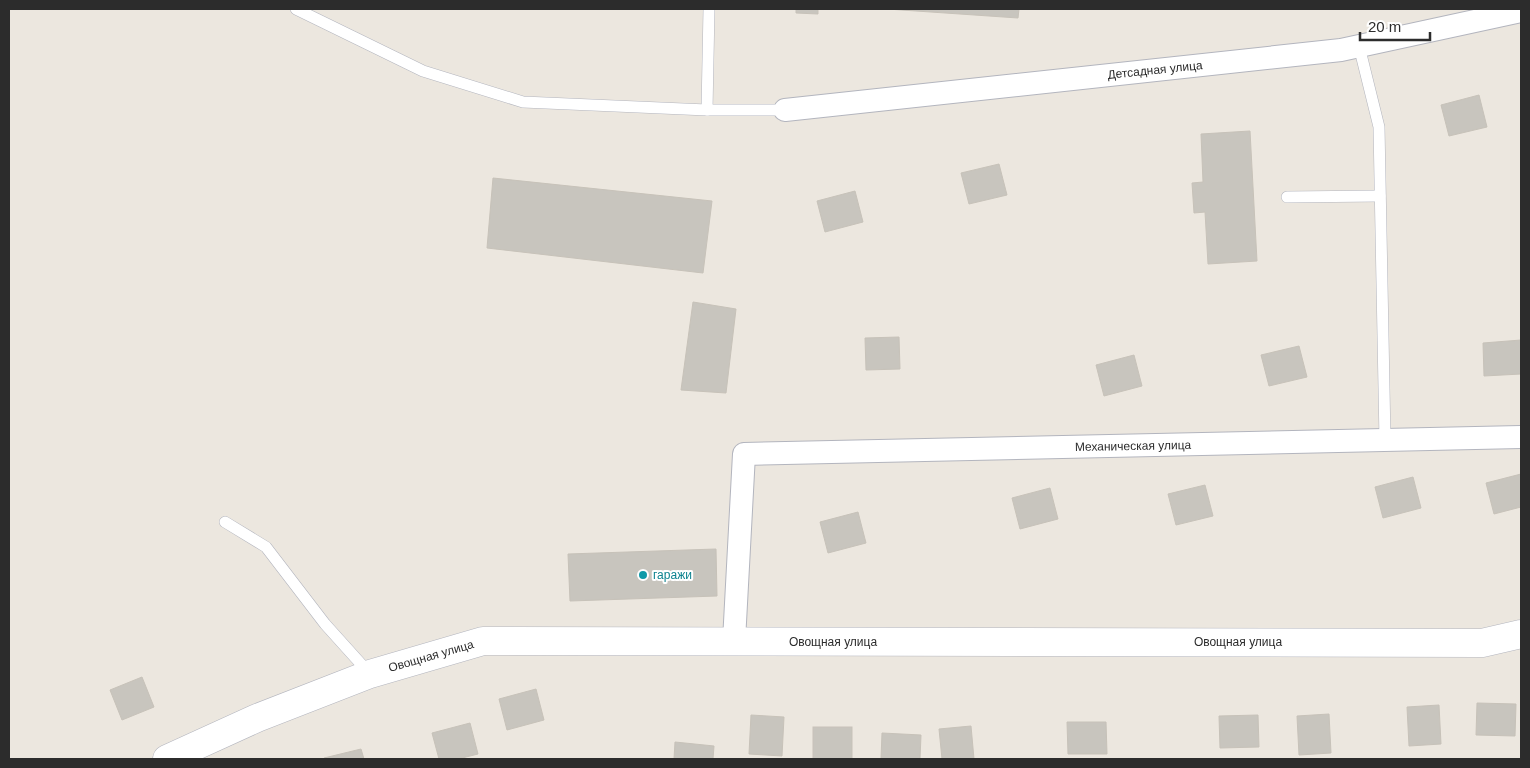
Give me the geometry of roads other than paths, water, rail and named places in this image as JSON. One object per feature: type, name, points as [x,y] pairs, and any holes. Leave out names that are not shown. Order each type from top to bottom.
[{"type":"street","name":"Детсадная улица","points":[[785,110],[1321,52],[1359,46],[1521,11]]},
{"type":"street","name":"Механическая улица","points":[[734,641],[744,454],[1521,437]]},
{"type":"street","name":"Овощная улица","points":[[167,759],[257,718],[370,674],[484,641],[1482,643],[1521,634]]},
{"type":"lane","points":[[296,9],[423,71],[523,102],[707,110],[785,110]]},
{"type":"lane","points":[[707,110],[709,9]]},
{"type":"lane","points":[[1359,46],[1379,127],[1385,440]]},
{"type":"lane","points":[[1287,197],[1380,196]]},
{"type":"lane","points":[[225,522],[266,548],[325,624],[370,674]]},
{"type":"place","name":"гаражи","points":[[643,575]]}]
